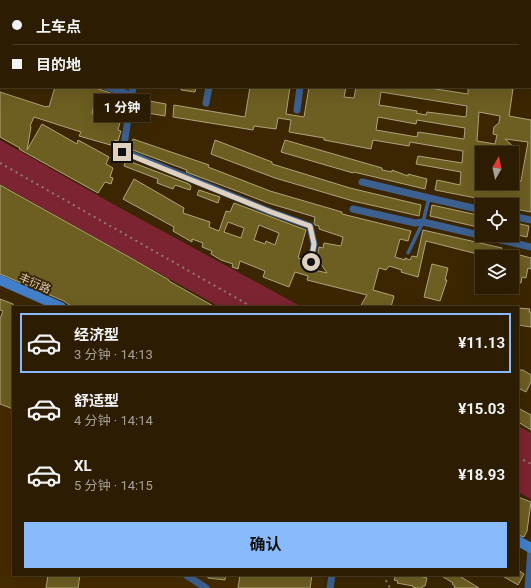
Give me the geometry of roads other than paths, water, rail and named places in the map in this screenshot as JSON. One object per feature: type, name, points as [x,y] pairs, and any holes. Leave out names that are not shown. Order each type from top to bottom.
[{"type":"street","points":[[110,88],[131,95]]},
{"type":"street","points":[[132,88],[122,152],[271,212],[310,226],[314,244],[311,262]]},
{"type":"street","points":[[206,104],[209,88]]},
{"type":"street","points":[[297,110],[300,88]]},
{"type":"street","points":[[362,182],[475,208]]},
{"type":"street","points":[[354,209],[415,223],[423,222],[531,247]]},
{"type":"street","points":[[519,217],[531,220]]},
{"type":"street","name":"丰衍路","points":[[0,280],[59,306]]},
{"type":"street","points":[[519,542],[531,548],[528,588]]},
{"type":"street","points":[[188,576],[206,588]]},
{"type":"street","points":[[330,588],[332,576]]},
{"type":"lane","points":[[408,253],[423,222],[429,198]]},
{"type":"railway","points":[[0,163],[250,306]]},
{"type":"railway","points":[[519,458],[531,464]]},
{"type":"railway","points":[[384,576],[390,588]]}]
